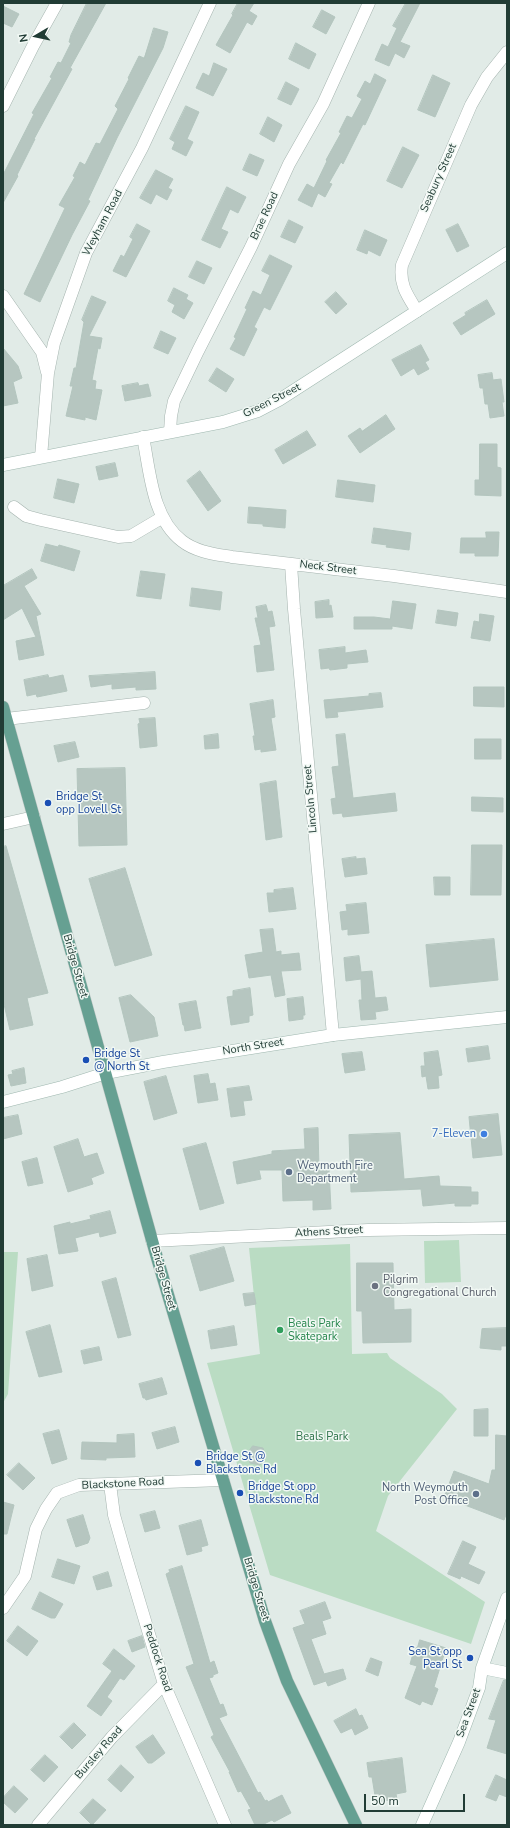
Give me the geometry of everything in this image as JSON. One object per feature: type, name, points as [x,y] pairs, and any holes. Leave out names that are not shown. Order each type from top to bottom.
[{"type":"main road","name":"Bridge Street","points":[[3,707],[152,1241],[265,1621],[287,1681],[356,1825]]},
{"type":"street","points":[[3,106],[33,46],[57,3]]},
{"type":"street","name":"Weyham Road","points":[[40,457],[48,373],[54,343],[86,253],[146,142],[210,3]]},
{"type":"street","name":"Brae Road","points":[[170,432],[171,416],[178,394],[198,351],[251,247],[289,164],[323,104],[369,3]]},
{"type":"street","name":"Seabury Street","points":[[417,311],[402,286],[400,275],[402,265],[471,105],[487,77],[507,52]]},
{"type":"street","name":"Green Street","points":[[3,465],[224,422],[258,411],[304,385],[507,253]]},
{"type":"street","points":[[3,296],[42,352],[48,373]]},
{"type":"street","name":"Neck Street","points":[[143,437],[153,489],[163,517],[171,531],[183,542],[209,553],[394,576],[507,592]]},
{"type":"street","points":[[14,507],[26,516],[118,537],[131,536],[163,517]]},
{"type":"street","name":"Lincoln Street","points":[[291,564],[333,1035]]},
{"type":"street","points":[[6,719],[144,703]]},
{"type":"street","points":[[3,824],[34,817]]},
{"type":"street","name":"North Street","points":[[3,1102],[39,1094],[106,1073],[163,1062],[333,1035],[507,1017]]},
{"type":"street","name":"Athens Street","points":[[152,1241],[368,1230],[507,1228]]},
{"type":"street","name":"Blackstone Road","points":[[3,1608],[25,1576],[36,1529],[46,1509],[57,1494],[79,1485],[223,1480]]},
{"type":"street","name":"Peddock Road","points":[[110,1484],[114,1515],[164,1684],[225,1825]]},
{"type":"street","name":"Sea Street","points":[[423,1825],[459,1742],[479,1688],[482,1668],[507,1598]]},
{"type":"street","points":[[482,1668],[507,1673]]},
{"type":"street","name":"Bursley Road","points":[[38,1825],[112,1738],[164,1684]]},
{"type":"green space","points":[[459,1240],[461,1282],[425,1283],[424,1241]]},
{"type":"green space","name":"Beals Park","points":[[350,1244],[352,1354],[387,1353],[390,1358],[442,1394],[457,1409],[388,1496],[376,1531],[485,1602],[471,1644],[270,1575],[207,1363],[260,1354],[249,1248]]},
{"type":"green space","points":[[3,1252],[18,1252],[8,1394],[3,1403]]},
{"type":"building","points":[[87,3],[106,3],[70,68],[72,69],[34,139],[17,175],[18,176],[3,203],[3,175],[34,114],[32,113],[52,78],[50,77],[58,62],[61,63],[71,43],[69,42],[71,35]]},
{"type":"building","points":[[238,3],[254,3],[249,11],[257,16],[252,25],[247,22],[230,53],[216,45]]},
{"type":"building","points":[[406,3],[420,3],[400,42],[410,46],[404,58],[395,53],[389,66],[375,60],[382,44],[388,47],[397,28],[393,26]]},
{"type":"building","points":[[3,6],[19,14],[12,27],[3,23]]},
{"type":"building","points":[[322,10],[335,17],[326,34],[313,27]]},
{"type":"building","points":[[154,28],[168,32],[163,48],[117,138],[88,200],[90,201],[40,302],[24,294],[65,208],[59,205],[75,177],[73,176],[80,162],[85,165],[96,143],[100,144],[118,109],[115,106],[139,56],[144,58]]},
{"type":"building","points":[[296,43],[316,54],[309,69],[289,59]]},
{"type":"building","points":[[214,63],[227,69],[213,96],[196,88],[203,73],[209,76]]},
{"type":"building","points":[[375,74],[386,80],[365,125],[363,124],[343,164],[341,162],[329,183],[332,184],[325,197],[318,193],[312,207],[298,200],[307,184],[314,188],[327,161],[326,160],[341,133],[339,132],[347,116],[352,118],[362,99],[357,96],[365,81],[370,84]]},
{"type":"building","points":[[433,75],[450,83],[435,117],[418,110]]},
{"type":"building","points":[[286,82],[299,89],[291,105],[278,99]]},
{"type":"building","points":[[186,106],[199,112],[187,139],[193,142],[186,156],[172,149],[175,142],[170,139]]},
{"type":"building","points":[[268,117],[282,125],[274,142],[260,134]]},
{"type":"building","points":[[403,147],[419,155],[402,188],[387,181]]},
{"type":"building","points":[[250,154],[264,160],[257,176],[243,170]]},
{"type":"building","points":[[156,170],[173,179],[168,188],[172,190],[167,200],[156,194],[151,204],[140,198]]},
{"type":"building","points":[[227,187],[246,197],[238,213],[230,209],[221,229],[228,232],[220,248],[202,240]]},
{"type":"building","points":[[289,220],[303,227],[295,243],[281,237]]},
{"type":"building","points":[[137,224],[150,231],[126,277],[113,271],[121,255],[124,257],[133,239],[130,237]]},
{"type":"building","points":[[458,224],[469,246],[457,252],[446,230]]},
{"type":"building","points":[[365,230],[387,240],[380,256],[368,250],[367,254],[357,250]]},
{"type":"building","points":[[270,255],[292,266],[270,310],[264,307],[254,327],[257,329],[244,356],[230,349],[236,338],[234,337],[247,309],[245,308],[253,291],[261,295],[270,275],[262,271]]},
{"type":"building","points":[[197,261],[212,268],[204,284],[189,277]]},
{"type":"building","points":[[174,288],[188,295],[186,299],[193,303],[184,319],[172,312],[175,305],[168,301]]},
{"type":"building","points":[[336,292],[347,304],[336,314],[325,302]]},
{"type":"building","points":[[92,296],[106,302],[89,336],[102,338],[100,349],[98,348],[92,380],[96,381],[95,389],[102,390],[96,420],[85,417],[85,420],[66,416],[73,386],[70,386],[74,368],[76,368],[84,322],[82,320]]},
{"type":"building","points":[[487,300],[495,314],[461,335],[453,323],[466,315],[465,313]]},
{"type":"building","points":[[161,331],[176,338],[168,354],[154,348]]},
{"type":"building","points":[[421,345],[429,360],[425,362],[429,369],[418,375],[414,368],[401,376],[392,360]]},
{"type":"building","points":[[3,348],[18,366],[22,378],[13,382],[18,403],[3,406]]},
{"type":"building","points":[[217,368],[234,379],[226,392],[209,381]]},
{"type":"building","points":[[492,373],[493,380],[501,379],[504,416],[490,418],[488,404],[485,404],[483,388],[480,388],[478,375]]},
{"type":"building","points":[[138,383],[139,386],[148,384],[151,396],[125,401],[122,386]]},
{"type":"building","points":[[386,415],[395,429],[360,453],[348,436],[360,428],[362,431]]},
{"type":"building","points":[[307,431],[316,445],[283,464],[275,450]]},
{"type":"building","points":[[480,444],[497,444],[497,467],[501,468],[501,496],[475,495],[475,480],[479,480]]},
{"type":"building","points":[[115,463],[118,476],[99,480],[96,467]]},
{"type":"building","points":[[200,471],[221,501],[208,511],[187,481]]},
{"type":"building","points":[[58,479],[79,484],[74,503],[54,498]]},
{"type":"building","points":[[338,480],[375,485],[373,502],[336,497]]},
{"type":"building","points":[[249,507],[286,510],[285,528],[248,523]]},
{"type":"building","points":[[374,528],[411,533],[409,550],[386,547],[387,545],[372,543]]},
{"type":"building","points":[[486,532],[499,532],[498,556],[475,556],[475,553],[460,553],[461,538],[486,538]]},
{"type":"building","points":[[46,544],[58,547],[59,545],[80,551],[74,571],[41,561]]},
{"type":"building","points":[[32,569],[37,578],[24,586],[41,614],[36,616],[44,655],[19,660],[16,641],[36,637],[22,608],[3,620],[3,586]]},
{"type":"building","points":[[141,571],[165,574],[161,599],[137,596]]},
{"type":"building","points":[[192,588],[222,592],[220,610],[190,606]]},
{"type":"building","points":[[329,600],[329,606],[331,605],[333,617],[316,618],[315,602]]},
{"type":"building","points":[[393,601],[416,604],[412,629],[392,626],[392,629],[354,629],[354,617],[390,619]]},
{"type":"building","points":[[266,605],[268,612],[272,611],[275,626],[269,627],[274,670],[257,672],[254,646],[261,645],[255,618],[258,618],[256,607]]},
{"type":"building","points":[[438,610],[458,613],[456,626],[436,623]]},
{"type":"building","points":[[480,614],[494,616],[490,641],[471,638],[474,621],[479,622]]},
{"type":"building","points":[[345,647],[345,653],[366,650],[368,662],[347,664],[347,668],[330,670],[329,668],[321,669],[319,650]]},
{"type":"building","points":[[155,672],[156,689],[136,690],[136,687],[112,689],[112,684],[91,687],[89,676]]},
{"type":"building","points":[[48,675],[49,678],[63,675],[67,691],[37,697],[36,694],[27,696],[24,680]]},
{"type":"building","points":[[474,687],[504,687],[504,707],[474,706]]},
{"type":"building","points":[[381,693],[383,707],[337,712],[338,717],[326,718],[324,700],[369,696],[369,694]]},
{"type":"building","points":[[273,700],[275,717],[271,718],[276,750],[261,752],[261,749],[255,750],[253,736],[255,736],[250,704]]},
{"type":"building","points":[[155,718],[157,746],[140,748],[139,719]]},
{"type":"building","points":[[218,734],[219,748],[205,749],[204,736]]},
{"type":"building","points":[[345,734],[353,798],[395,793],[397,811],[343,817],[342,813],[333,814],[331,799],[336,798],[332,767],[339,766],[336,735]]},
{"type":"building","points":[[475,739],[501,739],[501,759],[475,759]]},
{"type":"building","points":[[75,742],[79,757],[58,762],[54,746]]},
{"type":"building","points":[[125,768],[127,845],[79,846],[77,769]]},
{"type":"building","points":[[276,781],[282,837],[266,840],[260,784]]},
{"type":"building","points":[[472,797],[503,798],[503,812],[472,811]]},
{"type":"building","points":[[472,845],[502,845],[501,895],[471,895]]},
{"type":"building","points":[[6,846],[48,993],[27,998],[33,1025],[10,1030],[3,1000],[3,847]]},
{"type":"building","points":[[356,857],[356,859],[365,858],[367,874],[345,877],[342,859]]},
{"type":"building","points":[[125,868],[152,955],[115,966],[89,879]]},
{"type":"building","points":[[434,877],[450,877],[450,895],[435,895]]},
{"type":"building","points":[[293,888],[296,909],[269,912],[267,893],[274,893],[274,890]]},
{"type":"building","points":[[366,903],[369,933],[348,935],[348,929],[342,930],[340,912],[347,911],[346,905]]},
{"type":"building","points":[[273,929],[276,952],[281,951],[281,955],[299,953],[301,970],[281,971],[285,995],[275,997],[271,975],[249,978],[245,955],[263,952],[260,930]]},
{"type":"building","points":[[494,939],[498,980],[430,987],[426,945]]},
{"type":"building","points":[[359,956],[361,972],[372,971],[375,998],[386,997],[388,1010],[375,1012],[376,1019],[361,1020],[359,1000],[362,1000],[361,979],[346,981],[344,958]]},
{"type":"building","points":[[250,988],[253,1015],[249,1016],[249,1022],[231,1025],[227,997],[233,996],[233,991]]},
{"type":"building","points":[[131,995],[154,1017],[158,1036],[130,1042],[119,998]]},
{"type":"building","points":[[303,997],[305,1015],[303,1015],[303,1019],[289,1021],[287,999]]},
{"type":"building","points":[[196,1001],[201,1028],[185,1031],[179,1004]]},
{"type":"building","points":[[488,1046],[490,1059],[468,1062],[466,1049]]},
{"type":"building","points":[[438,1051],[442,1075],[438,1076],[439,1088],[428,1089],[426,1076],[422,1077],[421,1066],[425,1066],[424,1053]]},
{"type":"building","points":[[362,1052],[365,1070],[345,1073],[342,1054]]},
{"type":"building","points":[[24,1068],[26,1083],[11,1086],[8,1075],[13,1074],[12,1071]]},
{"type":"building","points":[[208,1074],[210,1084],[215,1083],[218,1100],[198,1103],[194,1076]]},
{"type":"building","points":[[166,1076],[177,1113],[154,1120],[144,1082]]},
{"type":"building","points":[[249,1086],[252,1100],[243,1101],[245,1115],[231,1117],[227,1089]]},
{"type":"building","name":"7-Eleven","points":[[498,1114],[502,1155],[473,1158],[469,1117]]},
{"type":"building","points":[[18,1115],[22,1134],[3,1139],[3,1118]]},
{"type":"building","points":[[318,1128],[319,1170],[329,1170],[331,1209],[313,1210],[313,1200],[283,1201],[282,1170],[259,1170],[261,1179],[237,1184],[233,1162],[272,1154],[272,1151],[305,1149],[304,1129]]},
{"type":"building","points":[[400,1133],[404,1179],[439,1176],[440,1186],[471,1187],[471,1192],[478,1192],[478,1204],[471,1204],[471,1206],[455,1206],[455,1203],[423,1206],[421,1189],[351,1192],[349,1135]]},
{"type":"building","points":[[78,1139],[84,1157],[97,1153],[104,1173],[91,1178],[93,1184],[68,1192],[54,1147]]},
{"type":"building","points":[[206,1143],[224,1203],[200,1210],[183,1149]]},
{"type":"building","points":[[37,1158],[43,1183],[28,1186],[22,1162]]},
{"type":"building","points":[[110,1211],[116,1233],[100,1237],[99,1232],[75,1238],[78,1251],[59,1254],[54,1226],[91,1219],[90,1216]]},
{"type":"building","points":[[224,1247],[234,1281],[200,1291],[190,1256]]},
{"type":"building","points":[[47,1255],[53,1286],[32,1291],[27,1259]]},
{"type":"building","name":"Pilgrim Congregational Church","points":[[357,1263],[393,1263],[394,1310],[411,1309],[411,1342],[363,1343],[362,1311],[357,1311]]},
{"type":"building","points":[[116,1278],[131,1335],[118,1338],[102,1282]]},
{"type":"building","points":[[254,1293],[256,1304],[245,1306],[243,1294]]},
{"type":"building","points":[[50,1325],[62,1372],[39,1377],[26,1332]]},
{"type":"building","points":[[234,1326],[237,1345],[211,1349],[208,1331]]},
{"type":"building","points":[[507,1328],[507,1346],[501,1346],[501,1350],[480,1348],[482,1329]]},
{"type":"building","points":[[99,1347],[102,1360],[84,1364],[81,1351]]},
{"type":"building","points":[[162,1378],[167,1394],[146,1400],[143,1398],[139,1384]]},
{"type":"building","points":[[488,1409],[488,1436],[474,1436],[474,1410]]},
{"type":"building","points":[[175,1427],[179,1442],[157,1449],[152,1433]]},
{"type":"building","points":[[59,1430],[67,1459],[52,1464],[43,1434]]},
{"type":"building","points":[[134,1434],[135,1457],[106,1458],[106,1460],[81,1459],[82,1442],[117,1443],[117,1435]]},
{"type":"building","name":"North Weymouth Post Office","points":[[496,1435],[507,1436],[507,1512],[504,1520],[444,1497],[454,1471],[489,1484],[492,1470],[495,1470]]},
{"type":"building","points":[[253,1446],[263,1448],[266,1457],[260,1465],[250,1463],[247,1454]]},
{"type":"building","points":[[19,1463],[35,1478],[23,1490],[7,1475]]},
{"type":"building","points":[[3,1502],[14,1505],[7,1534],[3,1534]]},
{"type":"building","points":[[155,1511],[160,1528],[145,1532],[140,1515]]},
{"type":"building","points":[[83,1515],[90,1538],[88,1543],[76,1547],[67,1520]]},
{"type":"building","points":[[201,1520],[208,1545],[201,1547],[202,1551],[187,1555],[179,1526]]},
{"type":"building","points":[[463,1541],[476,1547],[468,1564],[485,1572],[479,1584],[461,1576],[460,1579],[448,1574]]},
{"type":"building","points":[[58,1559],[80,1566],[74,1584],[52,1577]]},
{"type":"building","points":[[182,1566],[210,1663],[214,1661],[218,1673],[209,1678],[220,1705],[223,1704],[227,1715],[219,1718],[258,1793],[260,1792],[265,1801],[267,1800],[268,1802],[282,1795],[291,1813],[274,1822],[272,1820],[262,1825],[255,1825],[248,1810],[251,1809],[241,1791],[238,1792],[230,1772],[211,1737],[214,1735],[186,1667],[194,1664],[166,1574],[170,1572],[169,1570]]},
{"type":"building","points":[[108,1572],[112,1586],[97,1590],[93,1577]]},
{"type":"building","points":[[40,1592],[63,1604],[55,1618],[51,1618],[32,1609]]},
{"type":"building","points":[[325,1602],[331,1618],[322,1621],[326,1634],[311,1639],[324,1674],[343,1669],[346,1679],[328,1686],[326,1681],[314,1685],[293,1628],[305,1624],[300,1611]]},
{"type":"building","points":[[18,1626],[38,1641],[27,1656],[7,1641]]},
{"type":"building","points":[[142,1636],[145,1647],[132,1652],[128,1641]]},
{"type":"building","points":[[420,1640],[446,1648],[434,1687],[438,1689],[432,1705],[422,1701],[420,1705],[405,1698],[417,1666],[410,1664],[415,1647],[417,1648]]},
{"type":"building","points":[[114,1649],[135,1666],[124,1680],[120,1678],[107,1697],[112,1701],[101,1716],[87,1706],[112,1671],[103,1664]]},
{"type":"building","points":[[371,1658],[382,1662],[378,1676],[366,1671]]},
{"type":"building","points":[[504,1680],[507,1680],[507,1754],[487,1748],[496,1720],[489,1719]]},
{"type":"building","points":[[356,1709],[359,1716],[362,1715],[368,1728],[355,1735],[352,1728],[341,1733],[334,1721]]},
{"type":"building","points":[[74,1723],[86,1735],[72,1749],[60,1737]]},
{"type":"building","points":[[153,1735],[165,1753],[152,1763],[148,1763],[136,1747]]},
{"type":"building","points":[[45,1755],[58,1767],[44,1782],[31,1770]]},
{"type":"building","points":[[402,1758],[406,1792],[396,1794],[397,1799],[376,1802],[372,1777],[369,1777],[367,1763]]},
{"type":"building","points":[[121,1765],[134,1777],[121,1792],[108,1780]]},
{"type":"building","points":[[496,1775],[507,1780],[507,1797],[499,1794],[496,1801],[486,1797]]},
{"type":"building","points":[[14,1786],[28,1799],[15,1813],[3,1802],[3,1798]]},
{"type":"building","points":[[93,1799],[106,1810],[92,1825],[80,1813]]},
{"type":"place","name":"Bridge St opp Lovell St","points":[[48,803]]},
{"type":"place","name":"Bridge St @ North St","points":[[86,1060]]},
{"type":"place","name":"7-Eleven","points":[[484,1134]]},
{"type":"place","name":"Weymouth Fire Department","points":[[289,1172]]},
{"type":"place","name":"Pilgrim Congregational Church","points":[[375,1286]]},
{"type":"place","name":"Beals Park Skatepark","points":[[280,1330]]},
{"type":"place","name":"Bridge St @ Blackstone Rd","points":[[198,1463]]},
{"type":"place","name":"Bridge St opp Blackstone Rd","points":[[240,1493]]},
{"type":"place","name":"North Weymouth Post Office","points":[[476,1494]]},
{"type":"place","name":"Sea St opp Pearl St","points":[[470,1658]]}]
